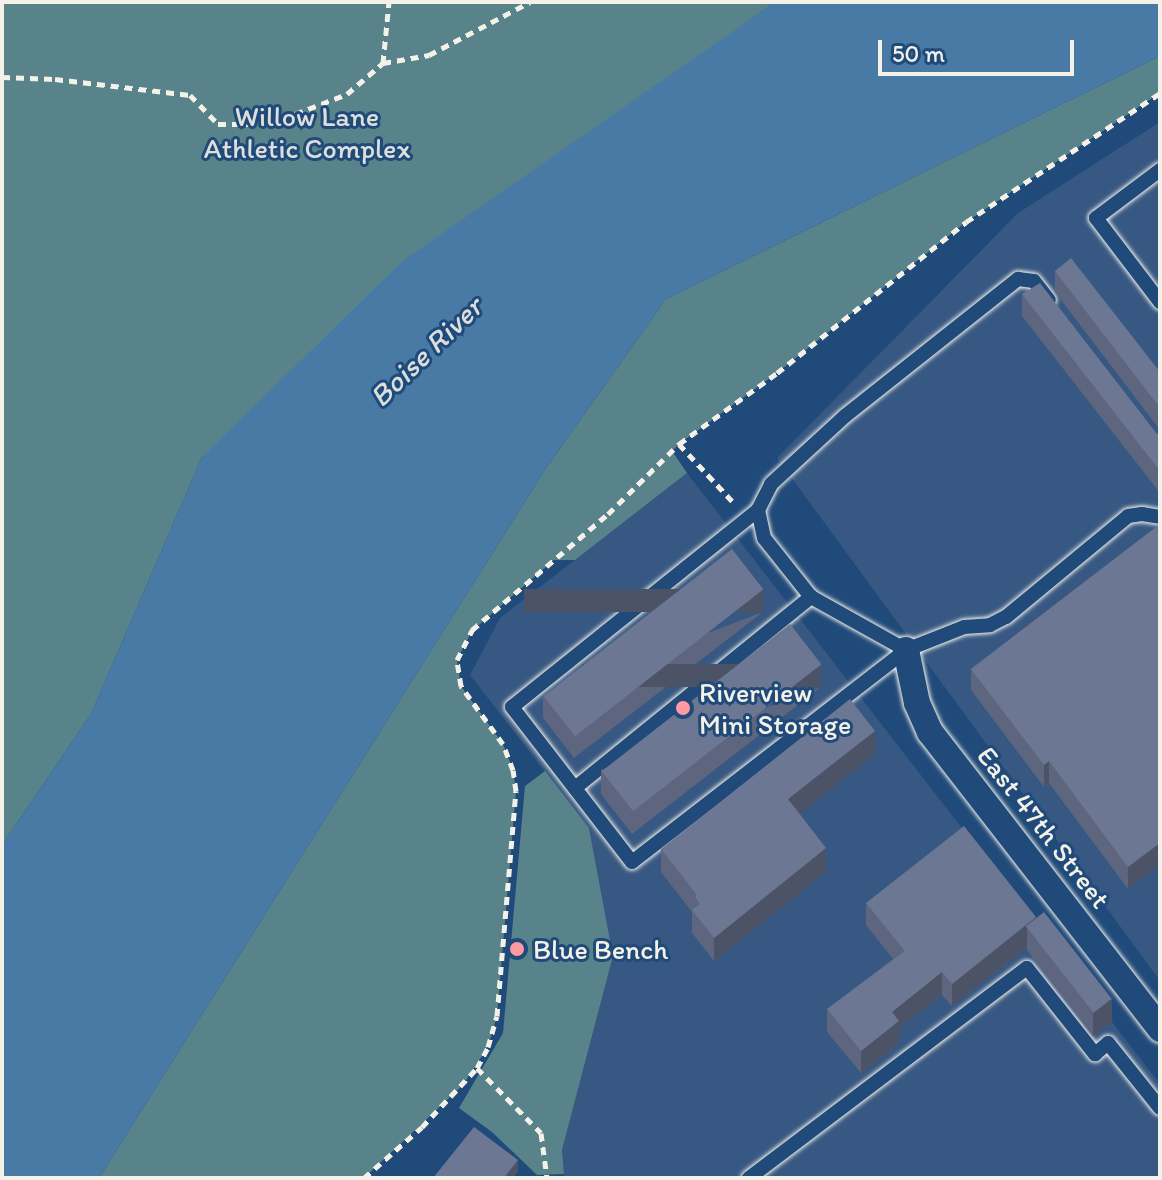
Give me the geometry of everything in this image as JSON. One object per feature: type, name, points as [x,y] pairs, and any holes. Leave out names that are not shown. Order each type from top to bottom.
[{"type":"street","name":"East 47th Street","points":[[906,650],[917,703],[930,732],[1160,1029]]},
{"type":"lane","points":[[1160,170],[1096,218],[1160,302]]},
{"type":"lane","points":[[1054,307],[1034,281],[1018,279],[845,416],[771,484],[758,510],[512,707],[632,862],[906,650],[964,627],[990,625],[1006,617],[1128,516],[1142,514],[1160,517]]},
{"type":"lane","points":[[758,510],[764,538],[811,597],[906,650]]},
{"type":"lane","points":[[575,788],[811,597]]},
{"type":"lane","points":[[749,1178],[1027,968],[1095,1054],[1108,1043],[1160,1108]]},
{"type":"path","points":[[383,63],[389,2]]},
{"type":"path","points":[[2,77],[55,79],[190,95],[218,124],[269,124],[347,94],[383,63],[429,55],[530,2]]},
{"type":"path","points":[[679,444],[729,502],[758,510]]},
{"type":"path","points":[[477,1068],[541,1133],[547,1178]]},
{"type":"shaded area","points":[[1160,122],[1160,981],[777,458],[1018,213]]},
{"type":"shaded area","points":[[687,473],[1160,1084],[1160,1178],[564,1178],[562,1150],[613,956],[589,828],[470,675],[500,618]]},
{"type":"green space","name":"Willow Lane Athletic Complex","points":[[2,2],[775,2],[650,92],[202,457],[91,714],[2,845]]},
{"type":"green space","points":[[1160,56],[1160,93],[966,222],[777,373],[679,444],[672,451],[687,473],[575,560],[554,560],[472,631],[457,660],[461,686],[503,744],[513,770],[516,791],[497,1016],[488,1047],[463,1085],[364,1178],[99,1178],[546,468],[666,299]]},
{"type":"green space","points":[[545,771],[589,828],[613,956],[562,1150],[564,1174],[537,1175],[492,1132],[459,1108],[503,1033],[525,786]]},
{"type":"water","name":"Boise River","points":[[775,2],[1160,2],[1160,56],[666,299],[546,468],[99,1178],[2,1178],[2,845],[91,714],[202,457],[404,260]]},
{"type":"building","points":[[1071,258],[1160,372],[1160,408],[1055,271]]},
{"type":"building","points":[[1040,283],[1157,434],[1160,432],[1160,471],[1022,294]]},
{"type":"building","points":[[1160,524],[1160,843],[1128,867],[1049,761],[1044,765],[971,669]]},
{"type":"building","points":[[732,549],[763,589],[575,736],[544,696]]},
{"type":"building","points":[[790,624],[821,664],[633,811],[602,771]]},
{"type":"building","points":[[850,699],[875,731],[788,799],[826,848],[714,938],[692,910],[700,904],[695,897],[697,895],[661,849]]},
{"type":"building","points":[[964,826],[1036,917],[952,984],[942,972],[892,1012],[899,1021],[861,1051],[827,1009],[905,951],[866,903]]},
{"type":"building","points":[[1044,912],[1112,999],[1094,1013],[1026,926]]},
{"type":"building","points":[[474,1127],[518,1160],[504,1178],[433,1178]]},
{"type":"place","name":"Riverview Mini Storage","points":[[683,708]]},
{"type":"place","name":"Blue Bench","points":[[517,949]]}]
